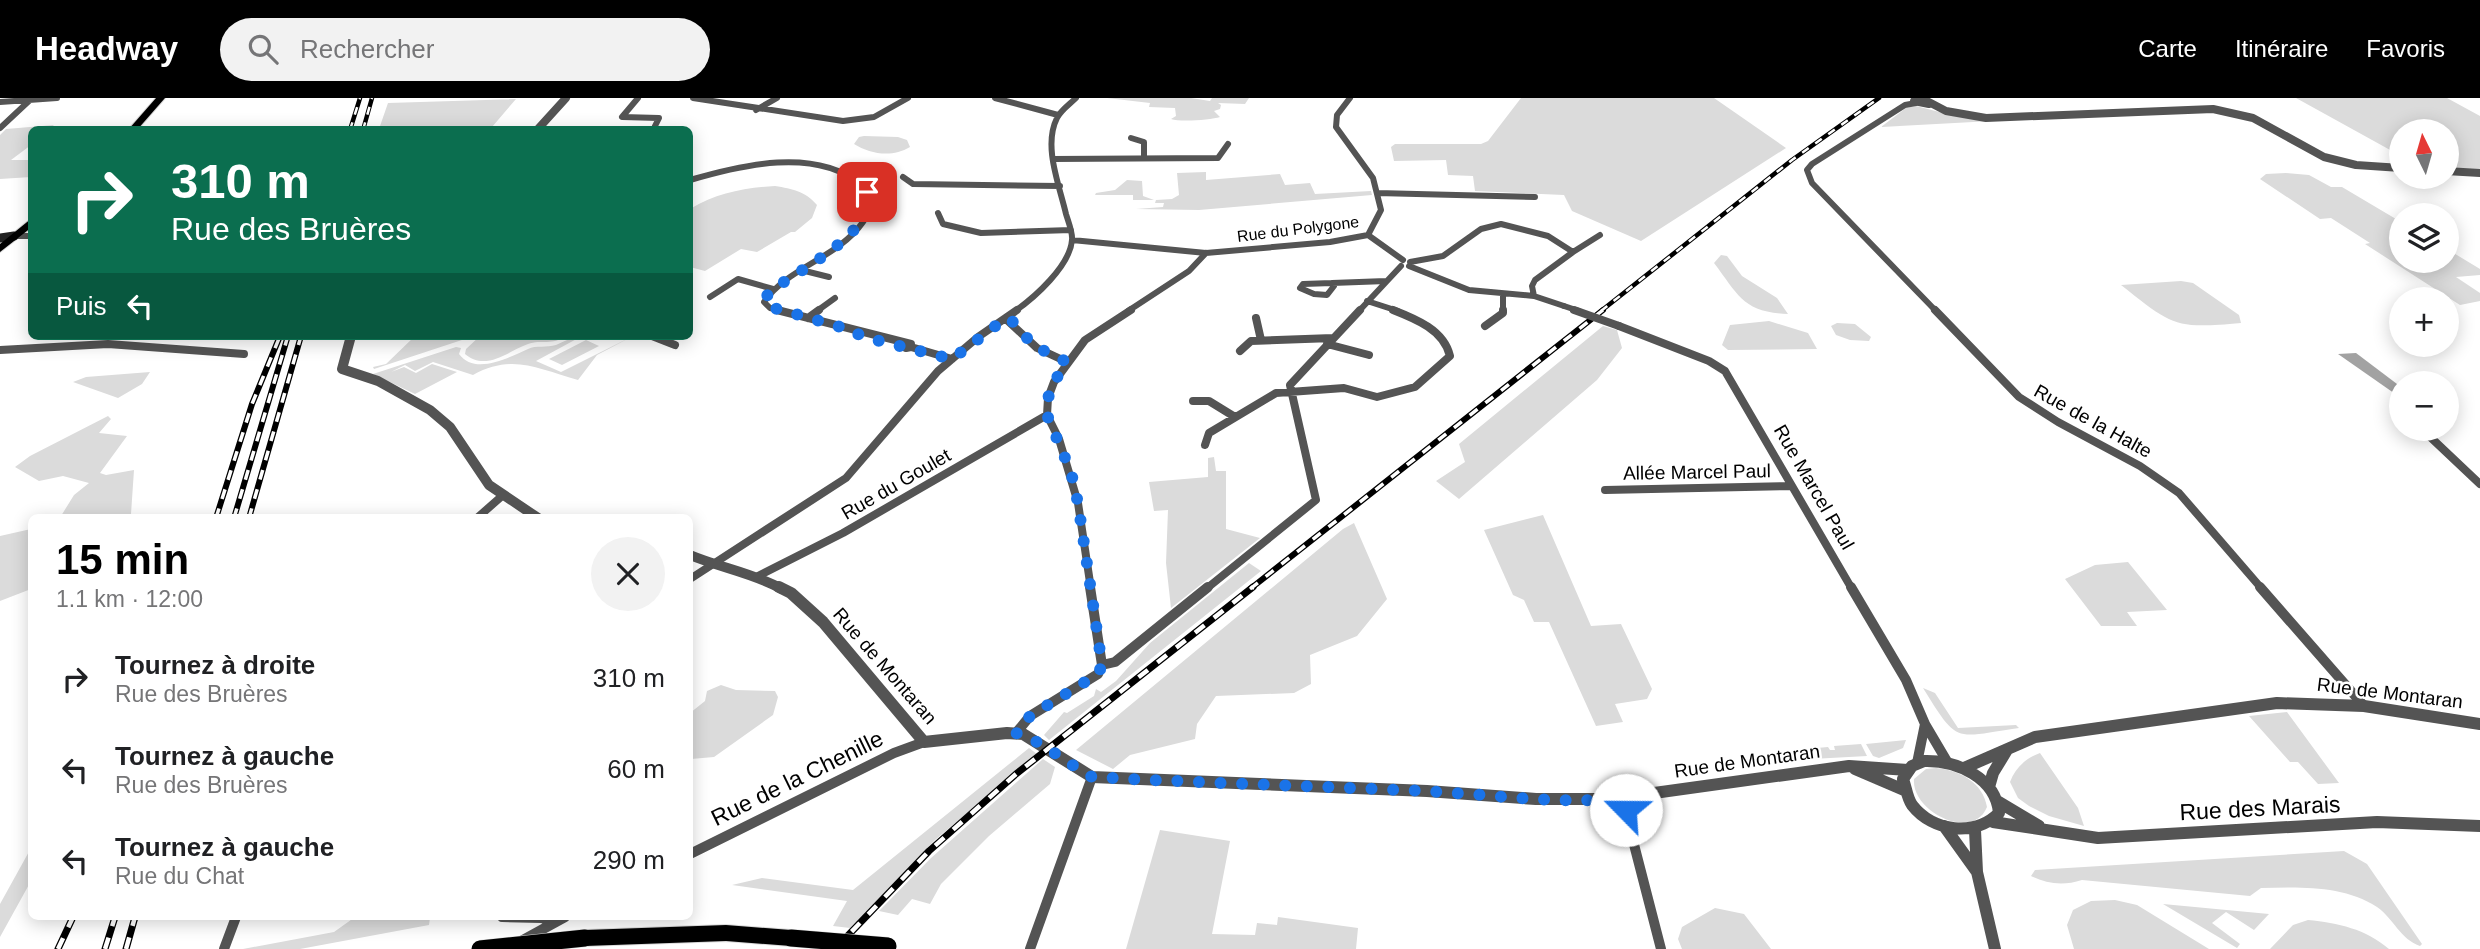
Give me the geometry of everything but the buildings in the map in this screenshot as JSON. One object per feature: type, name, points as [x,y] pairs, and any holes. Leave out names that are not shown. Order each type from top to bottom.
[{"type":"main road","points":[[128,126],[153,98]]},
{"type":"main road","points":[[136,126],[161,98]]},
{"type":"main road","points":[[0,249],[4,238],[28,217]]},
{"type":"main road","points":[[4,238],[28,223]]},
{"type":"main road","points":[[480,949],[585,938],[726,933],[895,948]]},
{"type":"street","points":[[0,102],[57,98]]},
{"type":"street","points":[[541,126],[566,98]]},
{"type":"street","points":[[638,98],[622,117],[659,118],[655,126]]},
{"type":"street","points":[[693,98],[756,110],[847,121],[874,117],[908,98]]},
{"type":"street","points":[[756,110],[777,98]]},
{"type":"street","points":[[995,98],[1058,115]]},
{"type":"street","points":[[693,577],[846,478],[952,359],[1042,289],[1063,261],[1072,240],[1050,142],[1058,115],[1076,98]]},
{"type":"street","name":"Rue du Polygone","points":[[1072,240],[1206,253],[1330,242],[1368,235],[1381,213],[1377,193],[1368,168],[1341,137],[1336,127],[1337,115],[1350,98]]},
{"type":"street","points":[[1916,103],[1915,100],[1920,99],[1957,114],[1986,118],[2213,108],[2253,118],[2324,157],[2356,165],[2389,167]]},
{"type":"street","points":[[1,126],[30,100]]},
{"type":"street","name":"Rue de la Halte","points":[[1916,103],[1905,105],[1812,164],[1807,170],[1812,183],[2019,397],[2050,418],[2142,465],[2179,493],[2364,706]]},
{"type":"street","points":[[1131,138],[1144,142],[1144,157]]},
{"type":"street","points":[[1053,159],[1218,158],[1228,144]]},
{"type":"street","points":[[693,179],[732,168],[773,164],[825,168],[850,176],[860,183],[870,200],[864,221],[855,231],[773,289],[765,298],[767,306],[855,331],[860,336],[952,359]]},
{"type":"street","points":[[2459,172],[2480,173]]},
{"type":"street","points":[[903,177],[914,184],[1060,186]]},
{"type":"street","points":[[1377,193],[1535,197]]},
{"type":"street","points":[[938,213],[943,224],[979,233],[1070,230]]},
{"type":"street","points":[[1102,665],[1115,662],[1316,500],[1290,385],[1385,281],[1406,263],[1445,256],[1489,225],[1496,223],[1555,239],[1573,252]]},
{"type":"street","name":"Rue Marcel Paul","points":[[1368,235],[1406,263],[1469,290],[1534,296],[1706,360],[1724,371],[1906,680],[1925,724],[1948,762]]},
{"type":"street","points":[[4,238],[28,236]]},
{"type":"street","points":[[1534,296],[1532,286],[1535,280],[1600,236]]},
{"type":"street","points":[[1016,733],[1030,716],[1098,674],[1102,665],[1078,503],[1067,461],[1047,415],[1051,390],[1067,362],[1085,340],[1189,271],[1205,258],[1206,253]]},
{"type":"street","points":[[801,270],[829,277]]},
{"type":"street","points":[[710,298],[738,279],[773,289]]},
{"type":"street","points":[[1331,281],[1385,281]]},
{"type":"street","points":[[1485,326],[1503,313],[1503,293]]},
{"type":"street","points":[[808,318],[835,298]]},
{"type":"street","points":[[1205,445],[1209,433],[1276,393],[1344,388],[1377,397],[1415,387],[1450,356],[1451,349],[1442,337],[1397,309],[1367,301]]},
{"type":"street","points":[[1006,318],[1012,321],[1034,346],[1067,362]]},
{"type":"street","points":[[1256,318],[1261,340]]},
{"type":"street","points":[[350,340],[341,367],[405,394],[430,410],[450,427],[489,485],[531,514]]},
{"type":"street","points":[[662,340],[675,345]]},
{"type":"street","points":[[1240,351],[1251,341],[1330,341],[1369,355]]},
{"type":"street","points":[[0,350],[107,344],[244,354]]},
{"type":"street","points":[[1193,401],[1209,401],[1236,417]]},
{"type":"street","name":"Rue du Goulet","points":[[758,576],[843,533],[1047,415]]},
{"type":"street","points":[[2434,441],[2480,484]]},
{"type":"street","name":"Allée Marcel Paul","points":[[1605,490],[1791,486]]},
{"type":"street","points":[[482,514],[502,496]]},
{"type":"street","name":"Rue de Montaran","points":[[693,556],[713,565],[758,576],[791,593],[823,622],[924,742],[1016,733],[1031,738],[1069,765],[1092,777],[1427,791],[1536,799],[1622,798],[1849,766],[1913,766],[1932,761],[1948,762],[1964,768],[1989,787],[1997,801]]},
{"type":"street","name":"Rue de Montaran","points":[[1964,768],[2035,737],[2239,706],[2312,703],[2364,706],[2480,723]]},
{"type":"street","points":[[1904,790],[1903,779],[1913,766],[1925,724]]},
{"type":"street","name":"Rue de la Chenille","points":[[693,853],[894,753],[924,742]]},
{"type":"street","points":[[1989,787],[1993,773],[2007,750]]},
{"type":"street","name":"Rue de Montaran","points":[[1849,766],[1904,790],[1914,807],[1944,826],[1975,830]]},
{"type":"street","points":[[1030,949],[1092,777]]},
{"type":"street","points":[[1622,798],[1661,949]]},
{"type":"street","points":[[1996,949],[1977,872],[1975,830],[1993,822],[1998,809],[1997,801]]},
{"type":"street","name":"Rue des Marais","points":[[1997,801],[2044,830]]},
{"type":"street","name":"Rue des Marais","points":[[1993,822],[2098,838],[2377,822],[2480,826]]},
{"type":"street","points":[[1944,826],[1977,872]]},
{"type":"street","points":[[224,949],[235,920]]},
{"type":"street","points":[[508,949],[559,920]]},
{"type":"shaded area","points":[[1107,98],[1191,98],[1210,101],[1212,98],[1249,98],[1245,104],[1218,103],[1221,105],[1220,109],[1214,111],[1220,117],[1188,120],[1171,119],[1176,116],[1175,108],[1149,107],[1150,103]]},
{"type":"shaded area","points":[[1521,98],[1714,98],[1786,148],[1641,241],[1572,211],[1564,195],[1475,191],[1473,176],[1448,175],[1446,160],[1394,161],[1391,147],[1395,144],[1481,144],[1488,141]]},
{"type":"shaded area","points":[[2296,98],[2447,98],[2480,116],[2480,171],[2459,170],[2459,119],[2389,119],[2389,149]]},
{"type":"shaded area","points":[[516,99],[493,126],[380,126],[388,103]]},
{"type":"shaded area","points":[[1916,106],[1959,117],[2010,120],[1881,127],[1906,108]]},
{"type":"shaded area","points":[[28,127],[28,147],[11,160],[28,160],[28,177],[0,179],[0,135],[6,129]]},
{"type":"shaded area","points":[[859,137],[898,137],[907,140],[910,147],[889,154],[874,152],[854,144]]},
{"type":"shaded area","points":[[1206,172],[1206,180],[1280,174],[1285,185],[1310,183],[1315,194],[1371,191],[1372,195],[1199,210],[1136,209],[1163,207],[1164,203],[1155,203],[1156,200],[1172,199],[1179,195],[1177,173]]},
{"type":"shaded area","points":[[2266,174],[2309,175],[2331,187],[2342,187],[2389,215],[2389,259],[2365,244],[2370,243],[2331,218],[2320,219],[2260,179]]},
{"type":"shaded area","points":[[1127,180],[1142,181],[1143,196],[1154,200],[1133,200],[1133,195],[1095,195],[1115,190]]},
{"type":"shaded area","points":[[752,188],[787,188],[798,191],[817,205],[812,218],[795,232],[757,252],[741,249],[705,271],[693,268],[693,208],[731,192]]},
{"type":"shaded area","points":[[1721,255],[1727,256],[1742,276],[1777,298],[1788,314],[1761,310],[1744,300],[1714,263]]},
{"type":"shaded area","points":[[2459,256],[2480,269],[2480,275],[2456,277],[2480,293],[2480,301],[2460,305],[2459,287],[2432,287],[2410,273],[2459,273]]},
{"type":"shaded area","points":[[2181,281],[2193,283],[2239,315],[2241,323],[2201,325],[2175,322],[2152,309],[2121,285]]},
{"type":"shaded area","points":[[1769,321],[1808,333],[1817,349],[1728,350],[1722,345],[1730,325]]},
{"type":"shaded area","points":[[1837,323],[1855,324],[1871,337],[1869,341],[1850,340],[1836,335],[1831,326]]},
{"type":"shaded area","points":[[1603,326],[1617,330],[1622,348],[1597,380],[1459,499],[1436,481],[1465,462],[1459,444]]},
{"type":"shaded area","points":[[411,340],[462,340],[374,369],[373,367],[386,364]]},
{"type":"shaded area","points":[[476,340],[558,340],[528,344],[489,361],[473,359],[465,354],[466,349]]},
{"type":"shaded area","points":[[575,340],[536,361],[561,372],[625,340],[597,355],[578,380],[526,365],[513,364],[487,368],[473,375],[433,362],[415,371],[405,365],[391,372],[404,367],[416,373],[432,364],[457,372],[415,394],[373,374],[456,347],[461,348],[459,354],[466,360],[483,364],[493,363],[531,348]]},
{"type":"shaded area","points":[[586,340],[599,346],[562,365],[549,359]]},
{"type":"shaded area","points":[[2356,353],[2389,378],[2389,390],[2338,354]]},
{"type":"shaded area","points":[[150,372],[142,384],[118,398],[73,382],[86,377]]},
{"type":"shaded area","points":[[108,416],[111,419],[99,433],[127,436],[100,473],[106,475],[134,470],[131,514],[62,514],[74,495],[89,483],[63,476],[39,481],[15,467],[30,456]]},
{"type":"shaded area","points":[[1214,457],[1216,471],[1226,471],[1226,529],[1260,538],[1171,608],[1166,563],[1168,510],[1154,511],[1149,482],[1208,477],[1208,458]]},
{"type":"shaded area","points":[[1543,515],[1591,626],[1621,624],[1652,689],[1647,699],[1615,704],[1623,722],[1596,726],[1549,622],[1534,622],[1524,600],[1513,595],[1484,530]]},
{"type":"shaded area","points":[[1354,523],[1387,599],[1357,636],[1310,655],[1311,684],[1294,693],[1216,696],[1197,724],[1195,739],[1130,755],[1113,769],[1076,750],[1343,529]]},
{"type":"shaded area","points":[[28,530],[28,590],[0,601],[0,536]]},
{"type":"shaded area","points":[[2128,562],[2167,610],[2127,612],[2137,626],[2101,626],[2065,579],[2095,565]]},
{"type":"shaded area","points":[[1249,563],[1261,571],[1049,740],[1044,735],[1064,712],[1067,713],[1094,696],[1096,689],[1101,692],[1116,681],[1150,643]]},
{"type":"shaded area","points":[[721,685],[736,690],[775,691],[778,697],[773,715],[714,757],[693,759],[693,711],[705,701],[707,691]]},
{"type":"shaded area","points":[[1923,688],[1935,693],[1958,728],[2016,725],[2019,728],[1982,734],[1960,733],[1944,720]]},
{"type":"shaded area","points":[[2287,712],[2339,783],[2318,784],[2298,762],[2290,762],[2249,716]]},
{"type":"shaded area","points":[[1906,740],[1903,748],[1879,758],[1873,756],[1866,744]]},
{"type":"shaded area","points":[[1861,744],[1867,756],[1812,759],[1806,749],[1828,747],[1835,750],[1834,746]]},
{"type":"shaded area","points":[[1029,748],[1037,754],[935,840],[850,928],[833,926],[847,901],[732,885],[762,878],[853,890]]},
{"type":"shaded area","points":[[2040,753],[2078,808],[2084,826],[2049,816],[2018,798],[2010,782],[2012,777],[2022,764]]},
{"type":"shaded area","points":[[1043,759],[1055,767],[1050,784],[989,836],[941,884],[930,904],[912,899],[898,915],[879,911],[931,858]]},
{"type":"shaded area","points":[[1926,769],[1953,771],[1975,784],[1985,798],[1987,807],[1980,817],[1969,822],[1957,822],[1932,812],[1922,802],[1914,779]]},
{"type":"shaded area","points":[[1160,830],[1230,841],[1212,934],[1255,935],[1257,923],[1277,925],[1278,917],[1358,928],[1356,949],[1126,949]]},
{"type":"shaded area","points":[[2344,851],[2367,864],[2422,944],[2420,946],[2407,939],[2377,907],[2336,891],[2261,888],[2250,896],[2082,880],[2056,883],[2031,876],[2035,870]]},
{"type":"shaded area","points":[[28,853],[28,886],[0,937],[0,904]]},
{"type":"shaded area","points":[[2115,900],[2137,905],[2209,949],[2074,949],[2067,925],[2073,910],[2091,901]]},
{"type":"shaded area","points":[[2163,904],[2269,914],[2254,930],[2226,912],[2212,923],[2240,944],[2237,948]]},
{"type":"shaded area","points":[[1715,908],[1744,914],[1771,949],[1682,949],[1678,939],[1682,927]]},
{"type":"shaded area","points":[[351,920],[430,920],[429,925],[300,949],[243,949],[334,932]]},
{"type":"shaded area","points":[[2308,920],[2351,928],[2371,936],[2389,949],[2270,949],[2293,925]]},
{"type":"railway","points":[[351,126],[360,98]]},
{"type":"railway","points":[[364,126],[372,98]]},
{"type":"railway","points":[[1601,311],[1792,160],[1879,98]]},
{"type":"railway","points":[[1250,589],[1603,310]]},
{"type":"railway","points":[[217,514],[252,404],[278,340]]},
{"type":"railway","points":[[235,514],[287,340]]},
{"type":"railway","points":[[250,514],[300,340]]},
{"type":"railway","points":[[835,949],[929,851],[1016,774],[1253,587]]},
{"type":"railway","points":[[58,949],[72,920]]},
{"type":"railway","points":[[105,949],[114,920]]},
{"type":"railway","points":[[126,949],[134,920]]},
{"type":"route","points":[[867,192],[870,200],[864,221],[855,231],[773,289],[765,298],[767,306],[855,331],[860,336],[952,359],[1006,318],[1012,321],[1034,346],[1055,359],[1067,362],[1054,382],[1048,398],[1047,415],[1053,422],[1071,472],[1078,503],[1102,665],[1098,674],[1030,716],[1016,733],[1031,738],[1069,765],[1092,777],[1427,791],[1536,799],[1622,798],[1626,810]]}]
